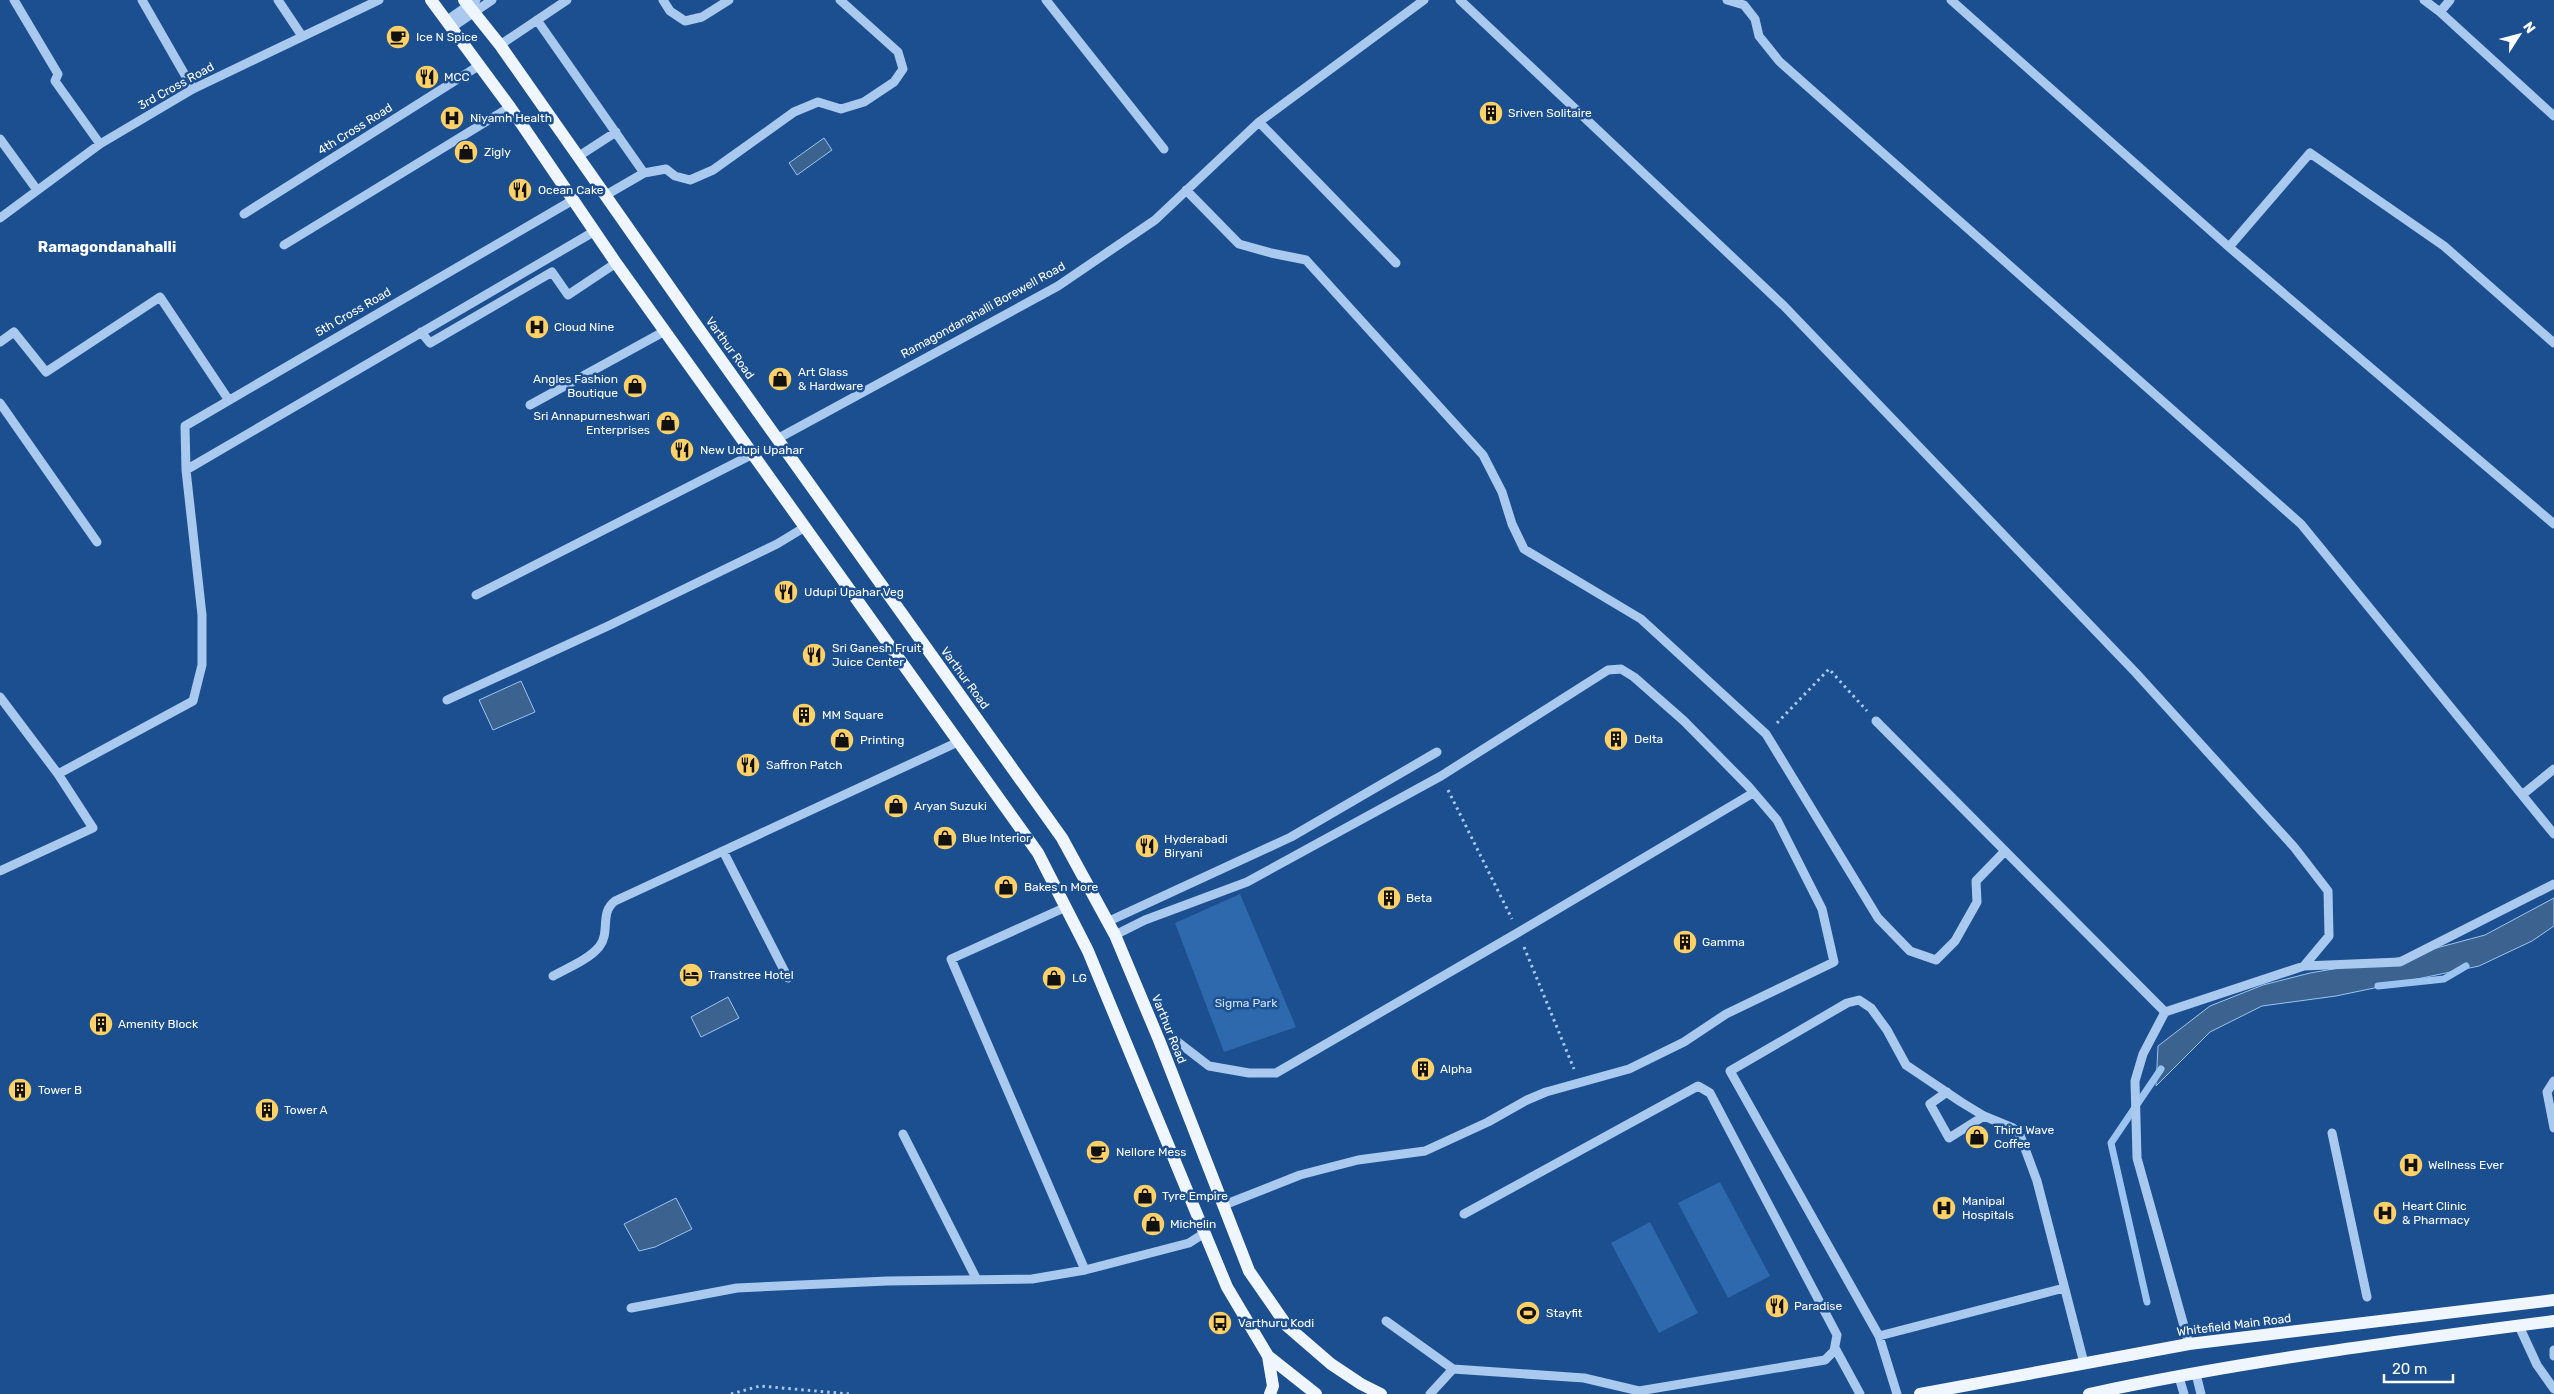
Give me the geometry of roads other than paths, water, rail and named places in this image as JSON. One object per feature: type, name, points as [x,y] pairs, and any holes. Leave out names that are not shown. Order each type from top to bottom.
[{"type":"main road","points":[[431,0],[510,107],[616,264],[1038,853],[1066,907],[1129,1047],[1203,1234],[1227,1288],[1268,1356],[1316,1394]]},
{"type":"main road","name":"Varthur Road","points":[[470,4],[1062,838],[1114,935],[1159,1040],[1249,1271],[1287,1326],[1331,1364],[1361,1384],[1381,1394]]},
{"type":"main road","name":"Whitefield Main Road","points":[[1920,1394],[2189,1344],[2554,1300]]},
{"type":"main road","points":[[2089,1394],[2107,1392],[2179,1376],[2347,1349],[2519,1326],[2552,1325]]},
{"type":"main road","points":[[1268,1356],[1273,1386],[1270,1394]]},
{"type":"street","points":[[14,0],[58,74],[55,81],[100,144]]},
{"type":"street","points":[[142,0],[193,89]]},
{"type":"street","points":[[278,0],[302,36]]},
{"type":"street","name":"3rd Cross Road","points":[[0,218],[100,144],[193,89],[379,0]]},
{"type":"street","points":[[448,24],[470,4],[492,0]]},
{"type":"street","points":[[500,45],[567,0]]},
{"type":"street","points":[[662,0],[670,11],[685,21],[702,17],[729,0]]},
{"type":"street","points":[[606,195],[644,173],[666,169],[676,176],[690,180],[713,170],[794,112],[818,102],[841,109],[864,102],[894,82],[903,69],[898,52],[840,0]]},
{"type":"street","points":[[1046,0],[1164,149]]},
{"type":"street","name":"Ramagondanahalli Borewell Road","points":[[778,439],[1058,286],[1155,220],[1259,122],[1424,0]]},
{"type":"street","points":[[1460,0],[1784,306],[2136,673],[2294,847],[2328,891],[2329,936],[2304,966]]},
{"type":"street","points":[[1727,0],[1744,5],[1755,19],[1759,36],[1779,61],[2301,524],[2554,834]]},
{"type":"street","points":[[1951,0],[2229,247],[2554,524]]},
{"type":"street","points":[[2424,0],[2440,12],[2554,116]]},
{"type":"street","points":[[2440,12],[2450,0]]},
{"type":"street","points":[[537,20],[644,173]]},
{"type":"street","name":"4th Cross Road","points":[[244,214],[480,65]]},
{"type":"street","points":[[284,245],[510,107]]},
{"type":"street","points":[[1259,122],[1396,263]]},
{"type":"street","points":[[579,156],[616,132]]},
{"type":"street","points":[[0,139],[37,190]]},
{"type":"street","points":[[2229,247],[2310,153],[2444,246],[2554,343]]},
{"type":"street","points":[[1186,190],[1239,244],[1306,260],[1483,455],[1502,492],[1512,524],[1524,549],[1641,619],[1766,734],[1878,918],[1910,951],[1936,960],[1955,941],[1977,902],[1976,881],[2004,851]]},
{"type":"street","name":"5th Cross Road","points":[[58,774],[193,701],[202,665],[202,615],[186,470],[185,426],[228,399],[573,200]]},
{"type":"street","points":[[186,470],[595,231]]},
{"type":"street","points":[[421,332],[430,343],[552,272],[568,295],[616,264]]},
{"type":"street","points":[[0,342],[14,332],[46,372],[160,297],[228,399]]},
{"type":"street","points":[[530,405],[665,331]]},
{"type":"street","points":[[0,402],[97,542]]},
{"type":"street","points":[[476,595],[727,470],[753,454]]},
{"type":"street","points":[[447,700],[617,622],[777,544],[805,527]]},
{"type":"street","points":[[1114,935],[1145,920],[1247,882],[1441,776],[1608,670],[1620,669],[1634,677],[1684,721],[1777,820],[1822,909],[1834,962],[1726,1014],[1684,1042],[1629,1069],[1546,1092],[1527,1100],[1488,1122],[1425,1151],[1358,1160],[1300,1174],[1224,1205]]},
{"type":"street","points":[[0,697],[58,774],[93,828],[0,871]]},
{"type":"street","points":[[1876,721],[2165,1012]]},
{"type":"street","points":[[553,976],[590,955],[599,947],[605,930],[605,916],[609,906],[624,897],[958,742]]},
{"type":"street","points":[[1107,922],[1291,837],[1437,752]]},
{"type":"street","points":[[2522,795],[2554,769]]},
{"type":"street","points":[[1174,1039],[1209,1066],[1249,1073],[1276,1073],[1753,793]]},
{"type":"street","points":[[723,852],[788,978]]},
{"type":"street","points":[[2189,1344],[2137,1158],[2135,1082],[2143,1054],[2165,1012],[2304,966],[2400,962],[2554,884]]},
{"type":"street","points":[[1066,907],[951,958],[1085,1270]]},
{"type":"street","points":[[1897,1394],[1879,1336],[1730,1071],[1791,1040],[1847,1003],[1859,1000],[1871,1008],[1887,1030],[1906,1065],[1984,1116],[2012,1128],[2020,1135],[2037,1181],[2084,1363]]},
{"type":"street","points":[[2554,1081],[2547,1092],[2554,1128]]},
{"type":"street","points":[[1386,1321],[1454,1369],[1584,1378],[1639,1391],[1825,1360],[1835,1348],[1837,1335],[1710,1093],[1698,1086],[1464,1214]]},
{"type":"street","points":[[1947,1092],[1930,1104],[1949,1138],[1984,1116]]},
{"type":"street","points":[[2332,1133],[2367,1296]]},
{"type":"street","points":[[903,1134],[978,1280]]},
{"type":"street","points":[[631,1308],[737,1288],[1032,1279],[1085,1270],[1189,1243],[1203,1234]]},
{"type":"street","points":[[1879,1336],[2064,1288]]},
{"type":"street","points":[[2519,1326],[2537,1365],[2554,1389]]},
{"type":"street","points":[[1835,1348],[1860,1394]]},
{"type":"street","points":[[2554,1350],[2554,1356]]},
{"type":"street","points":[[1430,1394],[1454,1369]]},
{"type":"street","points":[[2196,1374],[2200,1394]]},
{"type":"street","points":[[2179,1376],[2184,1394]]},
{"type":"waterway","points":[[2378,986],[2444,979],[2466,966]]},
{"type":"waterway","points":[[2147,1302],[2111,1143],[2161,1069]]},
{"type":"place","name":"Ice N Spice","points":[[398,37]]},
{"type":"place","name":"MCC","points":[[427,77]]},
{"type":"place","name":"Sriven Solitaire","points":[[1491,113]]},
{"type":"place","name":"Niyamh Health","points":[[452,118]]},
{"type":"place","name":"Zigly","points":[[466,152]]},
{"type":"place","name":"Ocean Cake","points":[[520,190]]},
{"type":"place","name":"Cloud Nine","points":[[537,327]]},
{"type":"place","name":"Art Glass & Hardware","points":[[780,379]]},
{"type":"place","name":"Angles Fashion Boutique","points":[[635,386]]},
{"type":"place","name":"Sri Annapurneshwari Enterprises","points":[[668,423]]},
{"type":"place","name":"New Udupi Upahar","points":[[682,450]]},
{"type":"place","name":"Udupi Upahar Veg","points":[[786,592]]},
{"type":"place","name":"Sri Ganesh Fruit Juice Center","points":[[814,655]]},
{"type":"place","name":"MM Square","points":[[804,715]]},
{"type":"place","name":"Delta","points":[[1616,739]]},
{"type":"place","name":"Printing","points":[[842,740]]},
{"type":"place","name":"Saffron Patch","points":[[748,765]]},
{"type":"place","name":"Aryan Suzuki","points":[[896,806]]},
{"type":"place","name":"Blue Interior","points":[[945,838]]},
{"type":"place","name":"Hyderabadi Biryani","points":[[1147,846]]},
{"type":"place","name":"Bakes n More","points":[[1006,887]]},
{"type":"place","name":"Beta","points":[[1389,898]]},
{"type":"place","name":"Gamma","points":[[1685,942]]},
{"type":"place","name":"Transtree Hotel","points":[[691,975]]},
{"type":"place","name":"LG","points":[[1054,978]]},
{"type":"place","name":"Amenity Block","points":[[101,1024]]},
{"type":"place","name":"Alpha","points":[[1423,1069]]},
{"type":"place","name":"Tower B","points":[[20,1090]]},
{"type":"place","name":"Tower A","points":[[267,1110]]},
{"type":"place","name":"Third Wave Coffee","points":[[1977,1137]]},
{"type":"place","name":"Nellore Mess","points":[[1098,1152]]},
{"type":"place","name":"Wellness Ever","points":[[2411,1165]]},
{"type":"place","name":"Tyre Empire","points":[[1145,1196]]},
{"type":"place","name":"Manipal Hospitals","points":[[1944,1208]]},
{"type":"place","name":"Heart Clinic & Pharmacy","points":[[2385,1213]]},
{"type":"place","name":"Michelin","points":[[1153,1224]]},
{"type":"place","name":"Paradise","points":[[1777,1306]]},
{"type":"place","name":"Stayfit","points":[[1528,1313]]},
{"type":"place","name":"Varthuru Kodi","points":[[1220,1323]]},
{"type":"district","name":"Ramagondanahalli","points":[[107,247]]},
{"type":"park label","name":"Sigma Park","points":[[1246,1003]]}]
